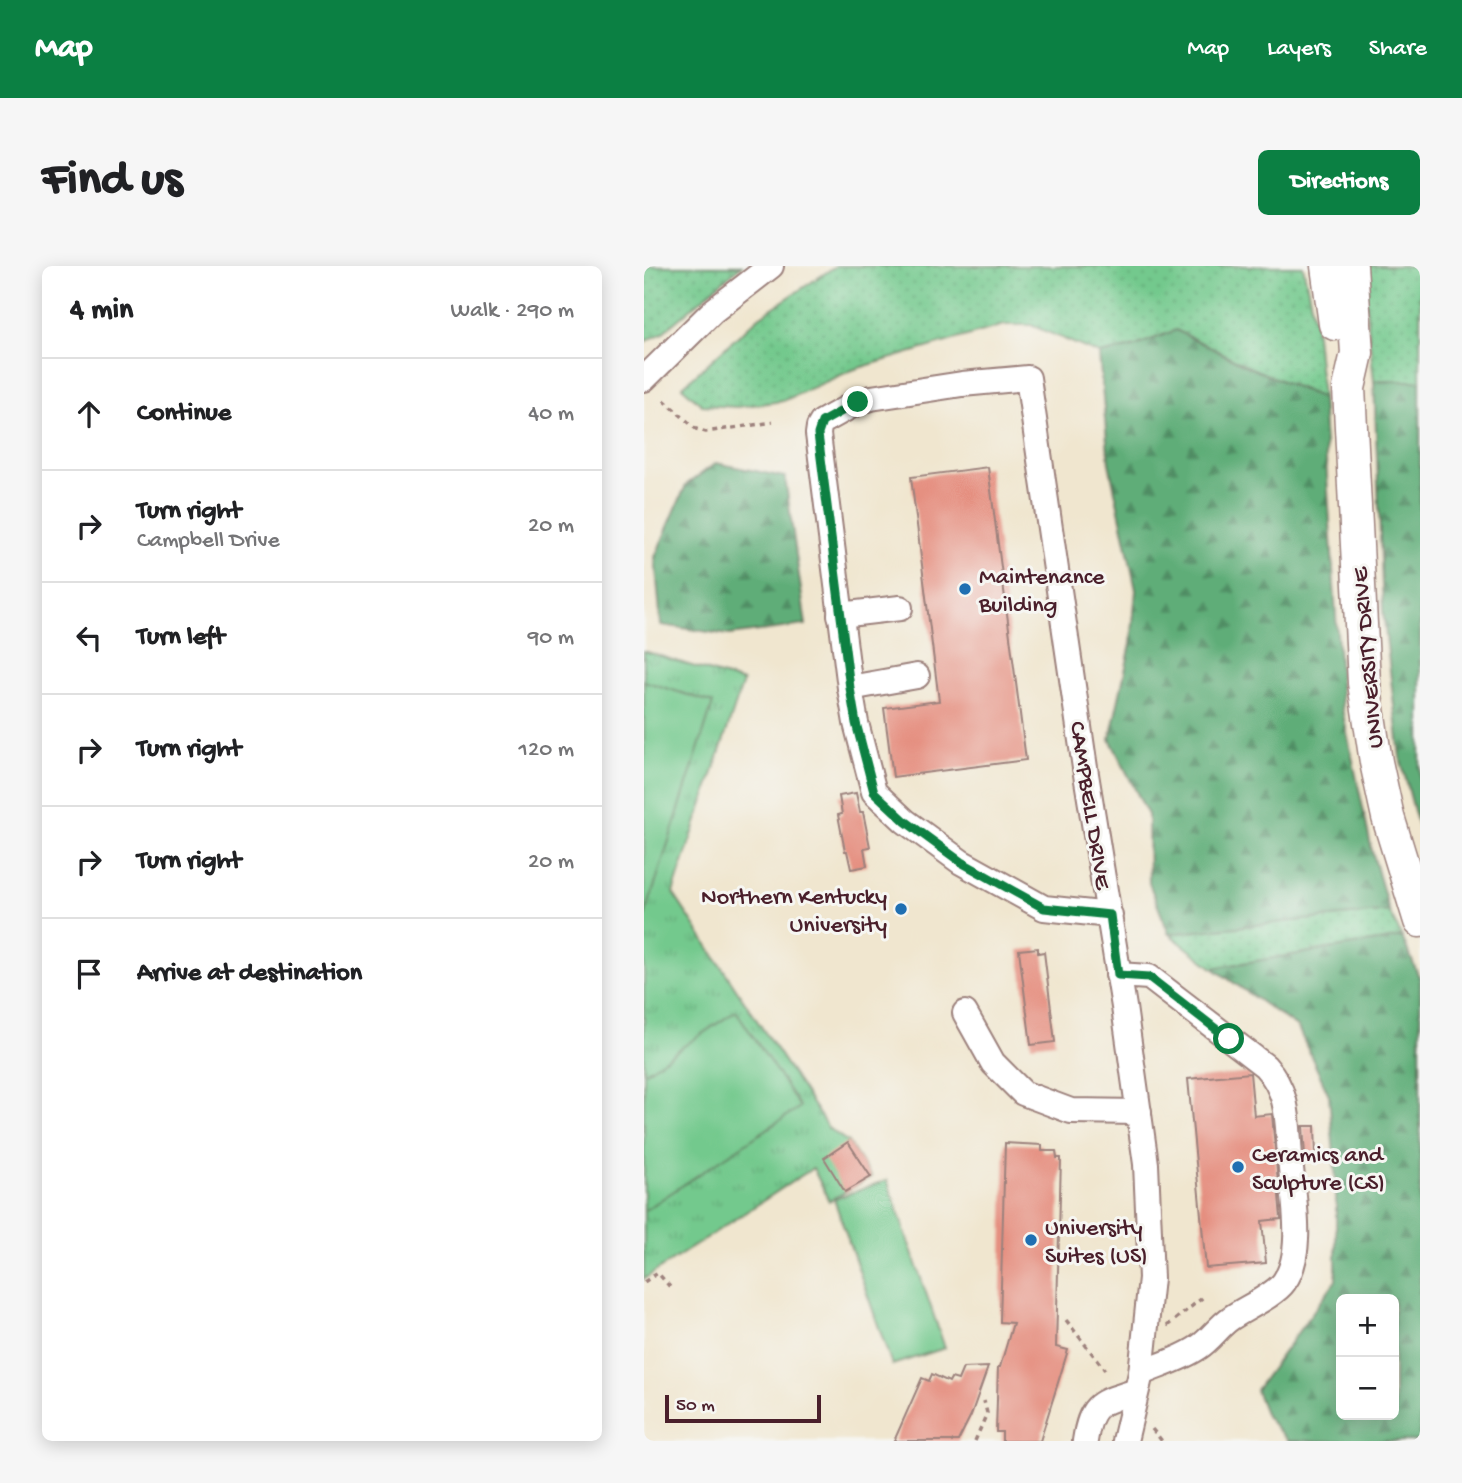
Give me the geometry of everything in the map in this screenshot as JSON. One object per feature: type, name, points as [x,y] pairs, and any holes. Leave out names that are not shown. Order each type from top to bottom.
[{"type":"main road","name":"UNIVERSITY DRIVE","points":[[1327,266],[1338,360],[1349,388]]},
{"type":"main road","name":"UNIVERSITY DRIVE","points":[[1352,266],[1357,353],[1349,388],[1364,683],[1376,762],[1388,817],[1420,921]]},
{"type":"street","points":[[644,379],[713,311],[771,266]]},
{"type":"street","name":"CAMPBELL DRIVE","points":[[840,615],[819,427],[822,422],[858,402],[871,398],[962,384],[1028,378],[1146,1164],[1151,1278],[1138,1382],[1125,1441]]},
{"type":"street","points":[[900,608],[840,615],[856,723],[874,792],[905,821],[961,862],[1044,908],[1110,915]]},
{"type":"street","points":[[850,688],[917,676]]},
{"type":"street","points":[[1086,1441],[1088,1419],[1100,1403],[1200,1346],[1229,1319],[1276,1290],[1284,1282],[1294,1259],[1296,1234],[1286,1110],[1282,1088],[1276,1077],[1149,977],[1118,975]]},
{"type":"street","points":[[965,1013],[993,1063],[1023,1093],[1071,1111],[1139,1112]]},
{"type":"path","points":[[664,400],[696,429],[706,432],[772,422]]},
{"type":"path","points":[[644,1282],[658,1273],[670,1287]]},
{"type":"path","points":[[1160,1332],[1206,1295]]},
{"type":"path","points":[[1066,1320],[1105,1370]]},
{"type":"path","points":[[975,1441],[987,1413],[984,1401]]},
{"type":"green space","points":[[644,266],[741,266],[661,334],[644,342]]},
{"type":"green space","points":[[836,266],[1303,266],[1315,324],[1322,398],[1251,368],[1176,330],[1133,347],[1099,354],[1031,325],[1004,325],[852,370],[783,401],[737,407],[702,405],[682,387],[759,317]]},
{"type":"green space","points":[[1362,266],[1420,266],[1420,381],[1374,381]]},
{"type":"green space","points":[[1176,330],[1251,368],[1322,398],[1342,709],[1372,851],[1389,911],[1169,934],[1149,883],[1148,815],[1110,739],[1131,644],[1136,590],[1109,463],[1099,354],[1133,347]]},
{"type":"green space","points":[[1374,381],[1420,381],[1420,834],[1400,757],[1383,611]]},
{"type":"green space","points":[[716,463],[785,477],[806,625],[729,635],[661,625],[655,557],[686,485]]},
{"type":"green space","points":[[644,651],[743,682],[673,893],[828,1128],[848,1142],[871,1177],[829,1201],[813,1168],[644,1279]]},
{"type":"green space","points":[[644,681],[713,703],[644,919]]},
{"type":"green space","points":[[1389,911],[1402,937],[1213,968],[1169,934]]},
{"type":"green space","points":[[1402,937],[1420,979],[1420,1441],[1288,1441],[1266,1416],[1256,1390],[1336,1280],[1336,1181],[1329,1095],[1298,1028],[1213,968]]},
{"type":"green space","points":[[736,1011],[800,1107],[644,1211],[644,1073]]},
{"type":"green space","points":[[887,1180],[945,1348],[892,1365],[834,1199]]},
{"type":"building","name":"Maintenance Building","points":[[988,467],[1026,760],[893,777],[884,708],[939,701],[911,477]]},
{"type":"building","points":[[856,793],[870,847],[864,848],[867,866],[851,869],[838,815],[842,814],[839,796]]},
{"type":"building","points":[[1038,948],[1038,953],[1044,952],[1055,1042],[1031,1045],[1019,950]]},
{"type":"building","name":"Ceramics and Sculpture (CS)","points":[[1250,1073],[1254,1116],[1272,1114],[1281,1219],[1262,1221],[1266,1263],[1206,1268],[1188,1079]]},
{"type":"building","points":[[1303,1126],[1315,1126],[1316,1156],[1305,1156]]},
{"type":"building","points":[[848,1142],[871,1177],[845,1192],[824,1158]]},
{"type":"building","name":"University Suites (US)","points":[[1005,1143],[1042,1145],[1042,1151],[1056,1151],[1057,1158],[1061,1158],[1056,1347],[1068,1350],[1040,1441],[1002,1441],[1002,1432],[996,1432],[998,1367],[1013,1323],[1000,1322]]},
{"type":"building","points":[[988,1367],[971,1415],[958,1441],[894,1441],[922,1378],[929,1381],[932,1374],[949,1382],[951,1378],[958,1380],[963,1368]]},
{"type":"place","name":"Maintenance Building","points":[[965,589]]},
{"type":"place","name":"Northern Kentucky University","points":[[901,909]]},
{"type":"place","name":"Ceramics and Sculpture (CS)","points":[[1238,1167]]},
{"type":"place","name":"University Suites (US)","points":[[1031,1240]]},
{"type":"route","points":[[858,402],[822,422],[818,434],[850,688],[874,792],[905,821],[961,862],[1044,908],[1110,915],[1118,975],[1149,977],[1229,1039]]}]
